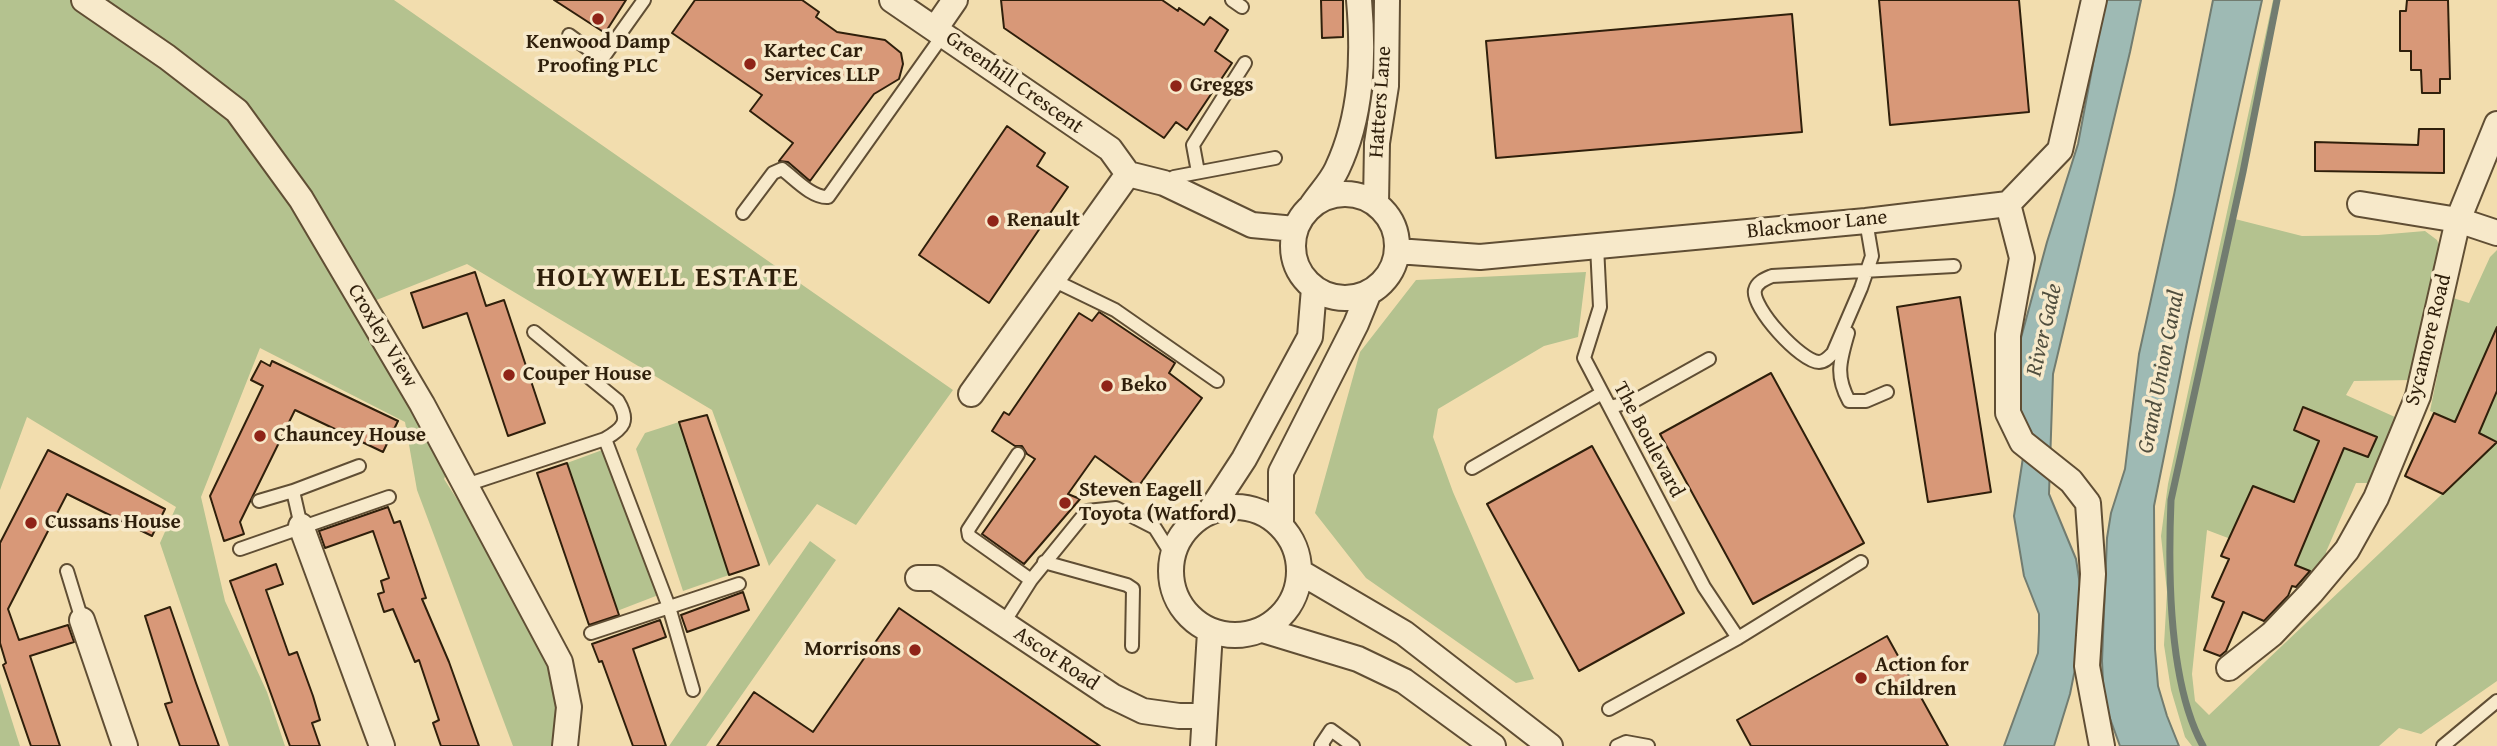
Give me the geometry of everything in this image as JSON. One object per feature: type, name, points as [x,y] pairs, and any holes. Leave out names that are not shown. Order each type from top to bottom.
[{"type":"street","name":"Croxley View","points":[[84,0],[167,57],[237,111],[301,199],[422,404],[560,662],[569,707],[565,746]]},
{"type":"street","name":"Greenhill Crescent","points":[[892,0],[1110,149],[1128,174]]},
{"type":"street","points":[[939,32],[955,0]]},
{"type":"street","points":[[1311,205],[1324,197],[1339,193],[1368,198],[1376,204],[1391,220],[1396,235],[1397,251],[1388,276],[1369,292],[1356,297],[1326,295],[1302,276],[1292,245],[1301,216],[1336,171],[1349,134],[1359,93],[1362,49],[1359,0]]},
{"type":"street","name":"Hatters Lane","points":[[1376,204],[1377,143],[1386,86],[1387,0]]},
{"type":"street","points":[[2094,0],[2060,150],[2008,204],[2022,258],[2008,335],[2008,413],[2022,442],[2071,481],[2088,503],[2093,575],[2087,666],[2102,746]]},
{"type":"street","name":"Sycamore Road","points":[[2229,668],[2272,634],[2311,593],[2347,551],[2376,498],[2418,396],[2458,220],[2497,124]]},
{"type":"street","points":[[971,394],[1128,174],[1164,183],[1252,225],[1295,229]]},
{"type":"street","name":"Blackmoor Lane","points":[[1397,251],[1480,257],[1866,221],[2008,204]]},
{"type":"street","points":[[2360,204],[2458,220],[2497,233]]},
{"type":"street","points":[[1210,511],[1244,459],[1310,337],[1314,288]]},
{"type":"street","points":[[1281,525],[1281,472],[1356,324],[1369,292]]},
{"type":"street","points":[[1232,506],[1266,514],[1281,525],[1294,544],[1300,572],[1296,594],[1276,622],[1263,630],[1241,636],[1210,632],[1185,613],[1174,594],[1170,577],[1172,555],[1181,535],[1197,518],[1210,511],[1232,506]]},
{"type":"street","points":[[301,526],[382,746]]},
{"type":"street","points":[[1300,572],[1404,633],[1550,746]]},
{"type":"street","name":"Ascot Road","points":[[918,578],[935,578],[1112,696],[1143,710],[1179,716],[1204,716]]},
{"type":"street","points":[[82,620],[125,746]]},
{"type":"street","points":[[1263,630],[1358,659],[1404,681],[1493,746]]},
{"type":"street","points":[[1203,746],[1210,632]]},
{"type":"lane","points":[[569,35],[602,59],[644,0]]},
{"type":"lane","points":[[743,213],[773,173],[782,169],[812,192],[824,198],[828,197],[939,32]]},
{"type":"lane","points":[[1198,172],[1193,145],[1245,63]]},
{"type":"lane","points":[[1164,183],[1174,177],[1275,158]]},
{"type":"lane","points":[[1866,221],[1872,256],[1840,360],[1840,385],[1849,401],[1866,401],[1887,392]]},
{"type":"lane","name":"The Boulevard","points":[[1597,246],[1600,307],[1584,358],[1704,587],[1738,638]]},
{"type":"lane","points":[[1861,288],[1833,353],[1826,360],[1818,362],[1804,358],[1791,346],[1758,305],[1755,295],[1760,281],[1772,276],[1954,266]]},
{"type":"lane","points":[[1053,279],[1115,310],[1217,381]]},
{"type":"lane","points":[[466,485],[605,439],[620,430],[625,420],[618,401],[534,332]]},
{"type":"lane","points":[[1610,407],[1634,401],[1709,359]]},
{"type":"lane","points":[[1472,468],[1602,393]]},
{"type":"lane","points":[[605,439],[669,607],[693,690]]},
{"type":"lane","points":[[1018,454],[968,530],[969,536],[1031,580]]},
{"type":"lane","points":[[259,502],[359,466]]},
{"type":"lane","points":[[293,491],[301,526]]},
{"type":"lane","points":[[240,549],[388,497]]},
{"type":"lane","points":[[1003,624],[1044,562],[1087,511],[1116,508],[1155,528],[1172,555]]},
{"type":"lane","points":[[1044,562],[1133,589],[1132,646]]},
{"type":"lane","points":[[1609,709],[1738,638],[1861,562]]},
{"type":"lane","points":[[68,571],[82,620]]},
{"type":"lane","points":[[591,633],[738,584]]},
{"type":"lane","points":[[2443,746],[2497,701]]},
{"type":"lane","points":[[1323,746],[1321,745],[1331,730],[1353,746]]},
{"type":"lane","points":[[1617,746],[1626,742],[1648,746]]},
{"type":"green space","points":[[0,0],[394,0],[953,390],[856,525],[817,504],[769,566],[712,410],[467,264],[374,301],[458,448],[444,479],[497,561],[550,669],[558,713],[557,746],[513,746],[417,490],[405,422],[260,348],[201,497],[225,601],[267,692],[285,746],[229,746],[160,543],[176,507],[27,417],[0,490]]},
{"type":"green space","points":[[2273,0],[2277,0],[2235,219],[2302,236],[2425,231],[2437,240],[2440,248],[2412,380],[2354,381],[2346,395],[2395,417],[2398,424],[2373,483],[2356,483],[2326,552],[2330,567],[2303,590],[2310,571],[2295,565],[2339,460],[2338,445],[2368,457],[2376,437],[2304,407],[2294,430],[2327,444],[2315,451],[2291,510],[2287,500],[2253,486],[2240,516],[2270,554],[2207,530],[2192,674],[2195,701],[2209,715],[2497,442],[2497,681],[2421,734],[2399,728],[2379,746],[2192,746],[2185,737],[2171,690],[2164,645],[2167,592],[2161,536],[2168,484]]},
{"type":"green space","points":[[2497,250],[2497,441],[2430,411],[2453,298],[2469,303],[2490,257]]},
{"type":"green space","points":[[1586,272],[1578,337],[1544,346],[1438,409],[1433,437],[1453,492],[1534,679],[1516,683],[1366,578],[1315,513],[1360,352],[1416,280]]},
{"type":"green space","points":[[679,422],[729,575],[683,591],[636,449],[645,433]]},
{"type":"green space","points":[[605,449],[661,594],[617,611],[567,463]]},
{"type":"green space","points":[[810,541],[836,560],[706,746],[669,746]]},
{"type":"green space","points":[[0,683],[20,746],[0,746]]},
{"type":"water","name":"River Gade","points":[[2105,0],[2141,0],[2053,374],[2049,494],[2076,559],[2082,598],[2080,644],[2070,694],[2054,746],[2004,746],[2038,653],[2039,631],[2039,614],[2024,576],[2014,516],[2026,438],[2020,426],[2018,349],[2047,242],[2078,144]]},
{"type":"water","name":"Grand Union Canal","points":[[2213,0],[2262,0],[2154,506],[2155,649],[2158,686],[2179,746],[2120,746],[2104,702],[2102,661],[2107,538],[2111,513],[2125,469],[2139,354]]},
{"type":"building","name":"Kenwood Damp Proofing PLC","points":[[554,0],[626,0],[605,33]]},
{"type":"building","points":[[695,0],[802,0],[819,12],[816,17],[837,32],[885,40],[901,53],[903,64],[899,79],[874,94],[810,181],[788,162],[779,161],[793,143],[750,111],[762,95],[672,33]]},
{"type":"building","points":[[1001,0],[1162,0],[1204,25],[1210,17],[1228,30],[1215,51],[1232,63],[1187,130],[1176,122],[1164,138],[1004,28]]},
{"type":"building","points":[[1321,0],[1343,0],[1343,37],[1322,38]]},
{"type":"building","points":[[1879,0],[2019,0],[2029,112],[1890,125]]},
{"type":"building","points":[[2407,0],[2448,0],[2450,79],[2440,79],[2440,93],[2422,93],[2421,70],[2411,70],[2411,51],[2400,51],[2400,11],[2406,11]]},
{"type":"building","points":[[1792,14],[1802,132],[1496,158],[1486,41]]},
{"type":"building","name":"Renault","points":[[1007,126],[1045,153],[1037,166],[1068,187],[989,303],[919,255]]},
{"type":"building","points":[[2419,129],[2444,129],[2444,173],[2315,171],[2315,142],[2418,145]]},
{"type":"building","name":"Couper House","points":[[475,272],[486,306],[504,300],[545,423],[508,436],[467,313],[423,328],[411,293]]},
{"type":"building","points":[[1960,297],[1991,492],[1928,502],[1897,307]]},
{"type":"building","name":"Beko","points":[[1099,312],[1175,363],[1169,373],[1202,398],[1138,487],[1095,456],[1068,494],[1080,499],[1024,564],[982,534],[1035,459],[1027,454],[1022,446],[1015,446],[992,431],[1004,412],[1009,415],[1079,313],[1092,321]]},
{"type":"building","points":[[2497,327],[2497,391],[2479,433],[2497,442],[2443,494],[2405,476],[2434,413],[2455,422]]},
{"type":"building","name":"Chauncey House","points":[[261,361],[270,366],[272,361],[398,421],[383,452],[295,410],[240,522],[244,534],[224,541],[210,496],[263,386],[251,380]]},
{"type":"building","points":[[1771,373],[1864,543],[1753,604],[1660,434]]},
{"type":"building","points":[[2303,407],[2377,437],[2368,457],[2344,448],[2295,565],[2310,571],[2296,587],[2292,586],[2288,596],[2264,621],[2243,612],[2226,651],[2220,656],[2204,650],[2224,602],[2212,597],[2229,559],[2221,556],[2253,486],[2294,502],[2319,441],[2294,430]]},
{"type":"building","points":[[707,415],[759,565],[729,575],[679,422]]},
{"type":"building","points":[[1592,446],[1684,613],[1579,671],[1487,504]]},
{"type":"building","name":"Cussans House","points":[[48,450],[165,509],[152,536],[67,494],[8,609],[19,640],[68,625],[74,642],[30,656],[60,746],[31,746],[3,665],[6,663],[0,643],[0,543]]},
{"type":"building","points":[[567,463],[619,615],[589,625],[537,473]]},
{"type":"building","points":[[388,507],[394,523],[400,521],[426,598],[422,599],[449,662],[479,746],[441,746],[433,723],[439,720],[419,660],[415,662],[393,609],[384,612],[378,594],[384,592],[381,581],[389,578],[373,531],[325,548],[319,531]]},
{"type":"building","points":[[276,564],[283,584],[266,590],[289,655],[297,652],[313,696],[320,720],[312,723],[320,746],[290,746],[230,581]]},
{"type":"building","points":[[743,592],[749,610],[687,632],[681,615]]},
{"type":"building","points":[[170,607],[219,746],[180,746],[165,704],[172,702],[145,616]]},
{"type":"building","name":"Morrisons","points":[[899,608],[1100,746],[717,746],[754,692],[813,732]]},
{"type":"building","points":[[660,620],[666,637],[633,649],[666,746],[633,746],[602,661],[599,662],[592,644]]},
{"type":"building","name":"Action for Children","points":[[1887,636],[1948,746],[1751,746],[1737,720]]},
{"type":"waterway","points":[[2203,746],[2191,720],[2177,659],[2171,593],[2171,500],[2243,172],[2277,0]]},
{"type":"place","name":"Kenwood Damp Proofing PLC","points":[[598,19]]},
{"type":"place","name":"Kartec Car Services LLP","points":[[750,64]]},
{"type":"place","name":"Greggs","points":[[1176,86]]},
{"type":"place","name":"Renault","points":[[993,221]]},
{"type":"place","name":"Couper House","points":[[509,375]]},
{"type":"place","name":"Beko","points":[[1107,386]]},
{"type":"place","name":"Chauncey House","points":[[260,436]]},
{"type":"place","name":"Steven Eagell Toyota (Watford)","points":[[1065,503]]},
{"type":"place","name":"Cussans House","points":[[31,523]]},
{"type":"place","name":"Morrisons","points":[[915,650]]},
{"type":"place","name":"Action for Children","points":[[1861,678]]},
{"type":"district","name":"HOLYWELL ESTATE","points":[[668,279]]}]
